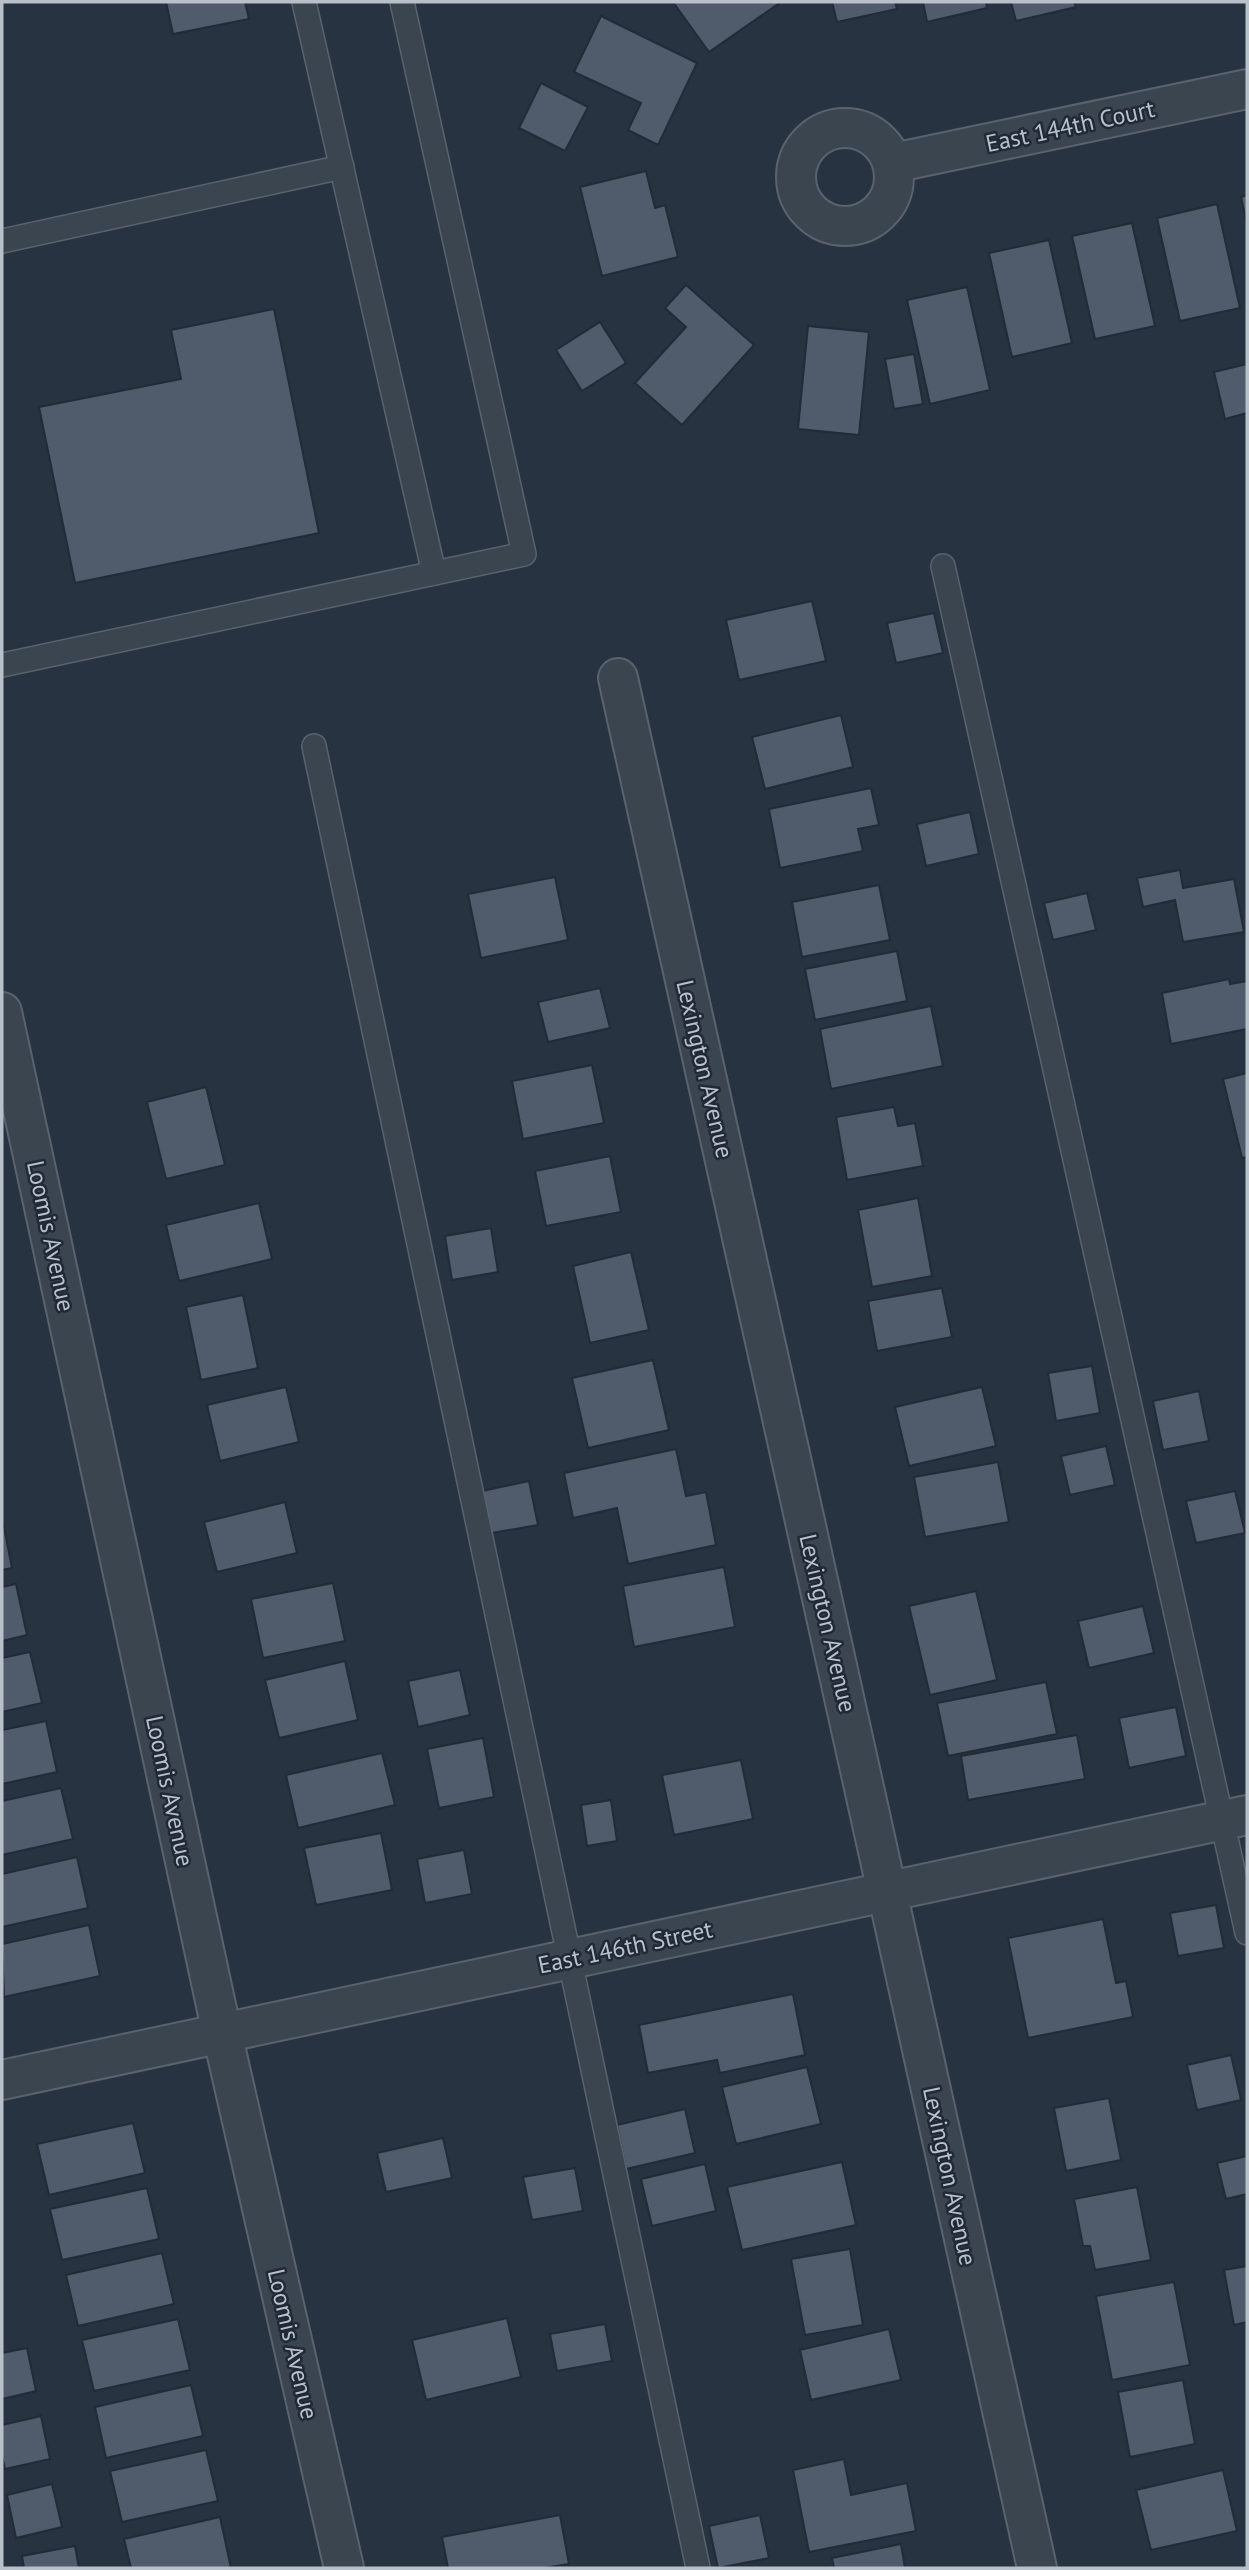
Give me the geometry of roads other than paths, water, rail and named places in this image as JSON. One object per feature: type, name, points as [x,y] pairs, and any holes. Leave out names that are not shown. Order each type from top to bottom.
[{"type":"street","name":"East 144th Court","points":[[893,163],[1247,89]]},
{"type":"street","name":"Lexington Avenue","points":[[618,677],[1037,2568]]},
{"type":"street","name":"Loomis Avenue","points":[[2,1012],[16,1142],[344,2568]]},
{"type":"street","name":"East 146th Street","points":[[2,2080],[1235,1818]]},
{"type":"lane","points":[[304,2],[434,573]]},
{"type":"lane","points":[[2,665],[524,554],[402,2]]},
{"type":"lane","points":[[2,241],[342,167]]},
{"type":"lane","points":[[943,566],[1235,1818],[1247,1933]]},
{"type":"lane","points":[[314,746],[698,2568]]}]
